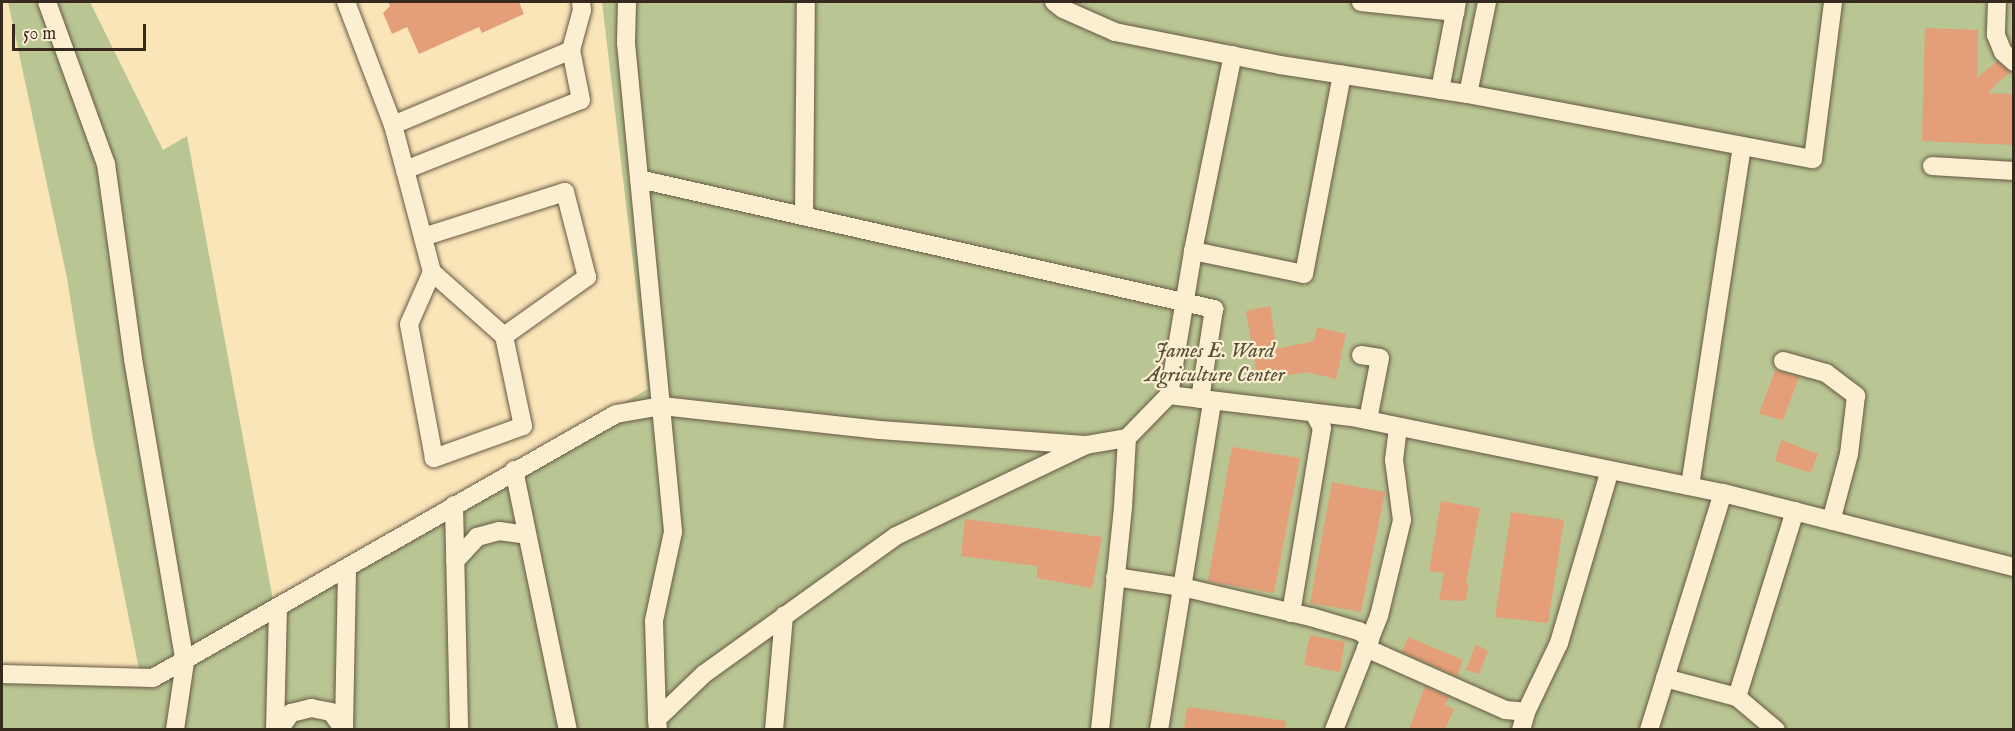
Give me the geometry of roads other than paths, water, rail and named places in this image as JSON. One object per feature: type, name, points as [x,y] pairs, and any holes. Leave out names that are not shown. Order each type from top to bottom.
[{"type":"lane","points":[[47,2],[106,164],[134,359],[185,662],[175,729]]},
{"type":"lane","points":[[346,2],[393,124],[432,272],[504,336],[523,426],[434,458],[409,324],[432,272]]},
{"type":"lane","points":[[405,170],[581,100],[571,50],[582,10],[581,2]]},
{"type":"lane","points":[[627,2],[626,43],[673,532],[654,621],[657,724]]},
{"type":"lane","points":[[804,216],[806,2]]},
{"type":"lane","points":[[1054,2],[1063,9],[1115,32],[1233,56],[1468,94],[1813,159],[1833,2]]},
{"type":"lane","points":[[1361,2],[1456,7],[1440,90]]},
{"type":"lane","points":[[1468,94],[1488,2]]},
{"type":"lane","points":[[1997,2],[1996,35],[2003,52],[2013,62]]},
{"type":"lane","points":[[393,124],[571,50]]},
{"type":"lane","points":[[2,674],[153,678],[185,662],[514,470],[616,414],[662,406],[880,430],[1086,445],[1127,438],[1169,395],[1183,302],[1233,56]]},
{"type":"lane","points":[[1193,251],[1304,274],[1342,75]]},
{"type":"lane","points":[[1690,486],[1742,146]]},
{"type":"lane","points":[[1932,166],[2013,171]]},
{"type":"lane","points":[[639,179],[1214,309],[1206,401],[1182,587],[1159,729]]},
{"type":"lane","points":[[423,237],[565,192],[587,277],[504,336]]},
{"type":"lane","points":[[1361,355],[1380,358],[1368,420]]},
{"type":"lane","points":[[1782,361],[1826,373],[1857,396],[1849,454],[1831,520]]},
{"type":"lane","points":[[1169,395],[1368,420],[1724,493],[2013,567]]},
{"type":"lane","points":[[1291,612],[1322,428],[1314,413]]},
{"type":"lane","points":[[1334,729],[1379,616],[1402,520],[1394,460],[1398,427]]},
{"type":"lane","points":[[1100,729],[1127,438]]},
{"type":"lane","points":[[657,724],[704,674],[896,536],[1086,445]]},
{"type":"lane","points":[[514,470],[568,729]]},
{"type":"lane","points":[[1115,577],[1182,587],[1291,612],[1359,631],[1368,644],[1524,721],[1560,643],[1610,470]]},
{"type":"lane","points":[[1649,729],[1724,493]]},
{"type":"lane","points":[[454,505],[459,729]]},
{"type":"lane","points":[[1737,697],[1794,511]]},
{"type":"lane","points":[[455,561],[477,537],[499,531],[527,535]]},
{"type":"lane","points":[[344,728],[347,568]]},
{"type":"lane","points":[[277,729],[278,608]]},
{"type":"lane","points":[[774,729],[784,615]]},
{"type":"lane","points":[[1665,678],[1737,697],[1776,729]]},
{"type":"lane","points":[[277,729],[291,713],[310,708],[331,712],[344,728]]},
{"type":"park label","name":"James E. Ward Agriculture Center","points":[[1215,364]]}]
